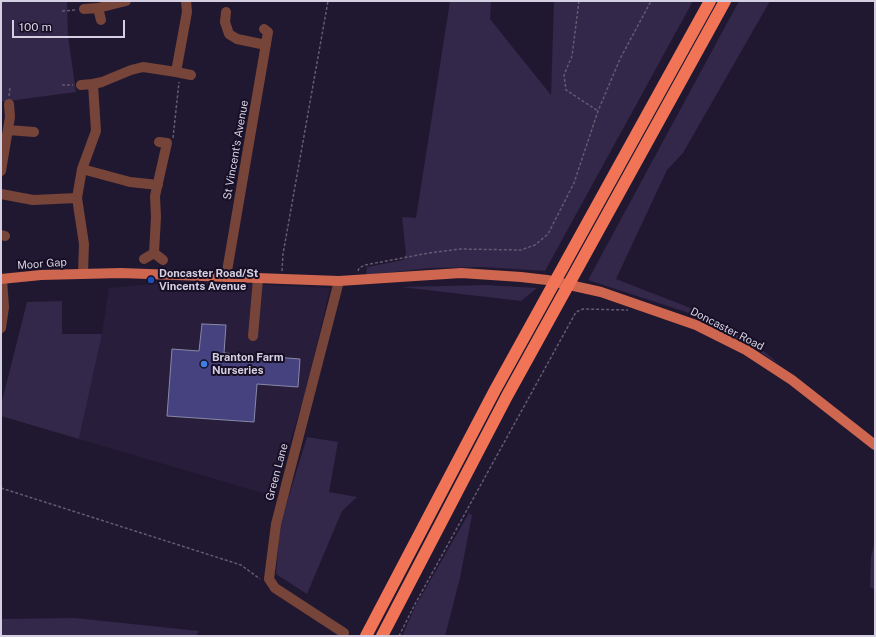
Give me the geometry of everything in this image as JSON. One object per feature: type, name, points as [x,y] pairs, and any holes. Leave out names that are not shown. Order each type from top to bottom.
[{"type":"highway","points":[[366,636],[495,390],[710,1]]},
{"type":"highway","points":[[382,636],[507,396],[725,1]]},
{"type":"main road","name":"Moor Gap","points":[[2,279],[83,273],[167,274],[258,279],[339,281]]},
{"type":"main road","name":"Doncaster Road","points":[[339,281],[461,273],[521,277],[573,285],[621,298],[696,325],[746,350],[792,380],[875,445]]},
{"type":"street","points":[[84,9],[98,8],[126,1]]},
{"type":"street","points":[[178,72],[187,12],[186,1]]},
{"type":"street","points":[[98,8],[100,20]]},
{"type":"street","points":[[226,12],[225,22],[229,34],[237,39],[266,45]]},
{"type":"street","name":"St Vincent's Avenue","points":[[226,277],[269,31]]},
{"type":"street","points":[[81,85],[102,82],[131,70],[143,68],[191,75]]},
{"type":"street","points":[[83,273],[84,244],[77,198],[82,170],[96,131],[93,84]]},
{"type":"street","points":[[1,171],[8,130],[9,104]]},
{"type":"street","points":[[8,130],[34,132]]},
{"type":"street","points":[[154,253],[156,217],[155,201],[169,143]]},
{"type":"street","points":[[82,170],[130,182],[158,186]]},
{"type":"street","points":[[1,194],[33,200],[77,198]]},
{"type":"street","points":[[144,259],[154,253]]},
{"type":"street","points":[[154,253],[163,260]]},
{"type":"street","points":[[1,328],[4,307],[2,279]]},
{"type":"street","points":[[253,336],[258,279]]},
{"type":"street","name":"Green Lane","points":[[269,579],[276,524],[339,281]]},
{"type":"street","points":[[269,579],[275,588],[344,633]]},
{"type":"path","points":[[278,275],[282,271],[283,254],[328,1]]},
{"type":"path","points":[[579,1],[572,56],[564,75],[566,90],[598,111]]},
{"type":"path","points":[[355,280],[359,268],[365,265],[460,249],[521,250],[535,246],[548,234],[574,183],[598,111],[620,60],[651,1]]},
{"type":"path","points":[[62,11],[84,9]]},
{"type":"path","points":[[169,143],[178,72]]},
{"type":"path","points":[[62,86],[81,85]]},
{"type":"path","points":[[399,636],[414,606],[576,312],[583,309],[626,311],[631,309],[633,303]]},
{"type":"path","points":[[1,488],[240,565],[255,577],[263,580],[269,579]]},
{"type":"shaded area","points":[[1,1],[67,1],[68,36],[76,92],[1,102]]},
{"type":"shaded area","points":[[450,1],[491,1],[490,19],[551,95],[554,1],[693,1],[545,271],[483,267],[430,268],[366,275],[367,267],[403,260],[406,254],[402,217],[416,218]]},
{"type":"shaded area","points":[[739,1],[770,1],[683,153],[667,170],[616,279],[693,309],[753,342],[780,365],[748,344],[686,312],[588,280]]},
{"type":"shaded area","name":"Branton Farm Nurseries","points":[[185,281],[330,288],[305,394],[273,496],[79,439],[102,334],[109,288]]},
{"type":"shaded area","points":[[486,285],[537,288],[521,301],[401,287]]},
{"type":"shaded area","points":[[62,301],[62,334],[102,334],[79,439],[1,416],[1,405],[27,302]]},
{"type":"shaded area","points":[[307,437],[338,442],[329,492],[357,497],[342,511],[307,594],[276,574],[280,525]]},
{"type":"shaded area","points":[[469,513],[472,515],[460,578],[445,636],[402,636],[415,607]]},
{"type":"shaded area","points":[[875,541],[875,590],[870,587],[871,557]]},
{"type":"shaded area","points":[[75,618],[199,631],[196,636],[1,636],[1,619]]},
{"type":"building","points":[[202,324],[226,325],[224,353],[300,359],[298,387],[257,384],[254,422],[167,416],[172,349],[199,351]]},
{"type":"place","name":"Doncaster Road/St Vincents Avenue","points":[[151,280]]},
{"type":"place","name":"Branton Farm Nurseries","points":[[204,364]]}]
